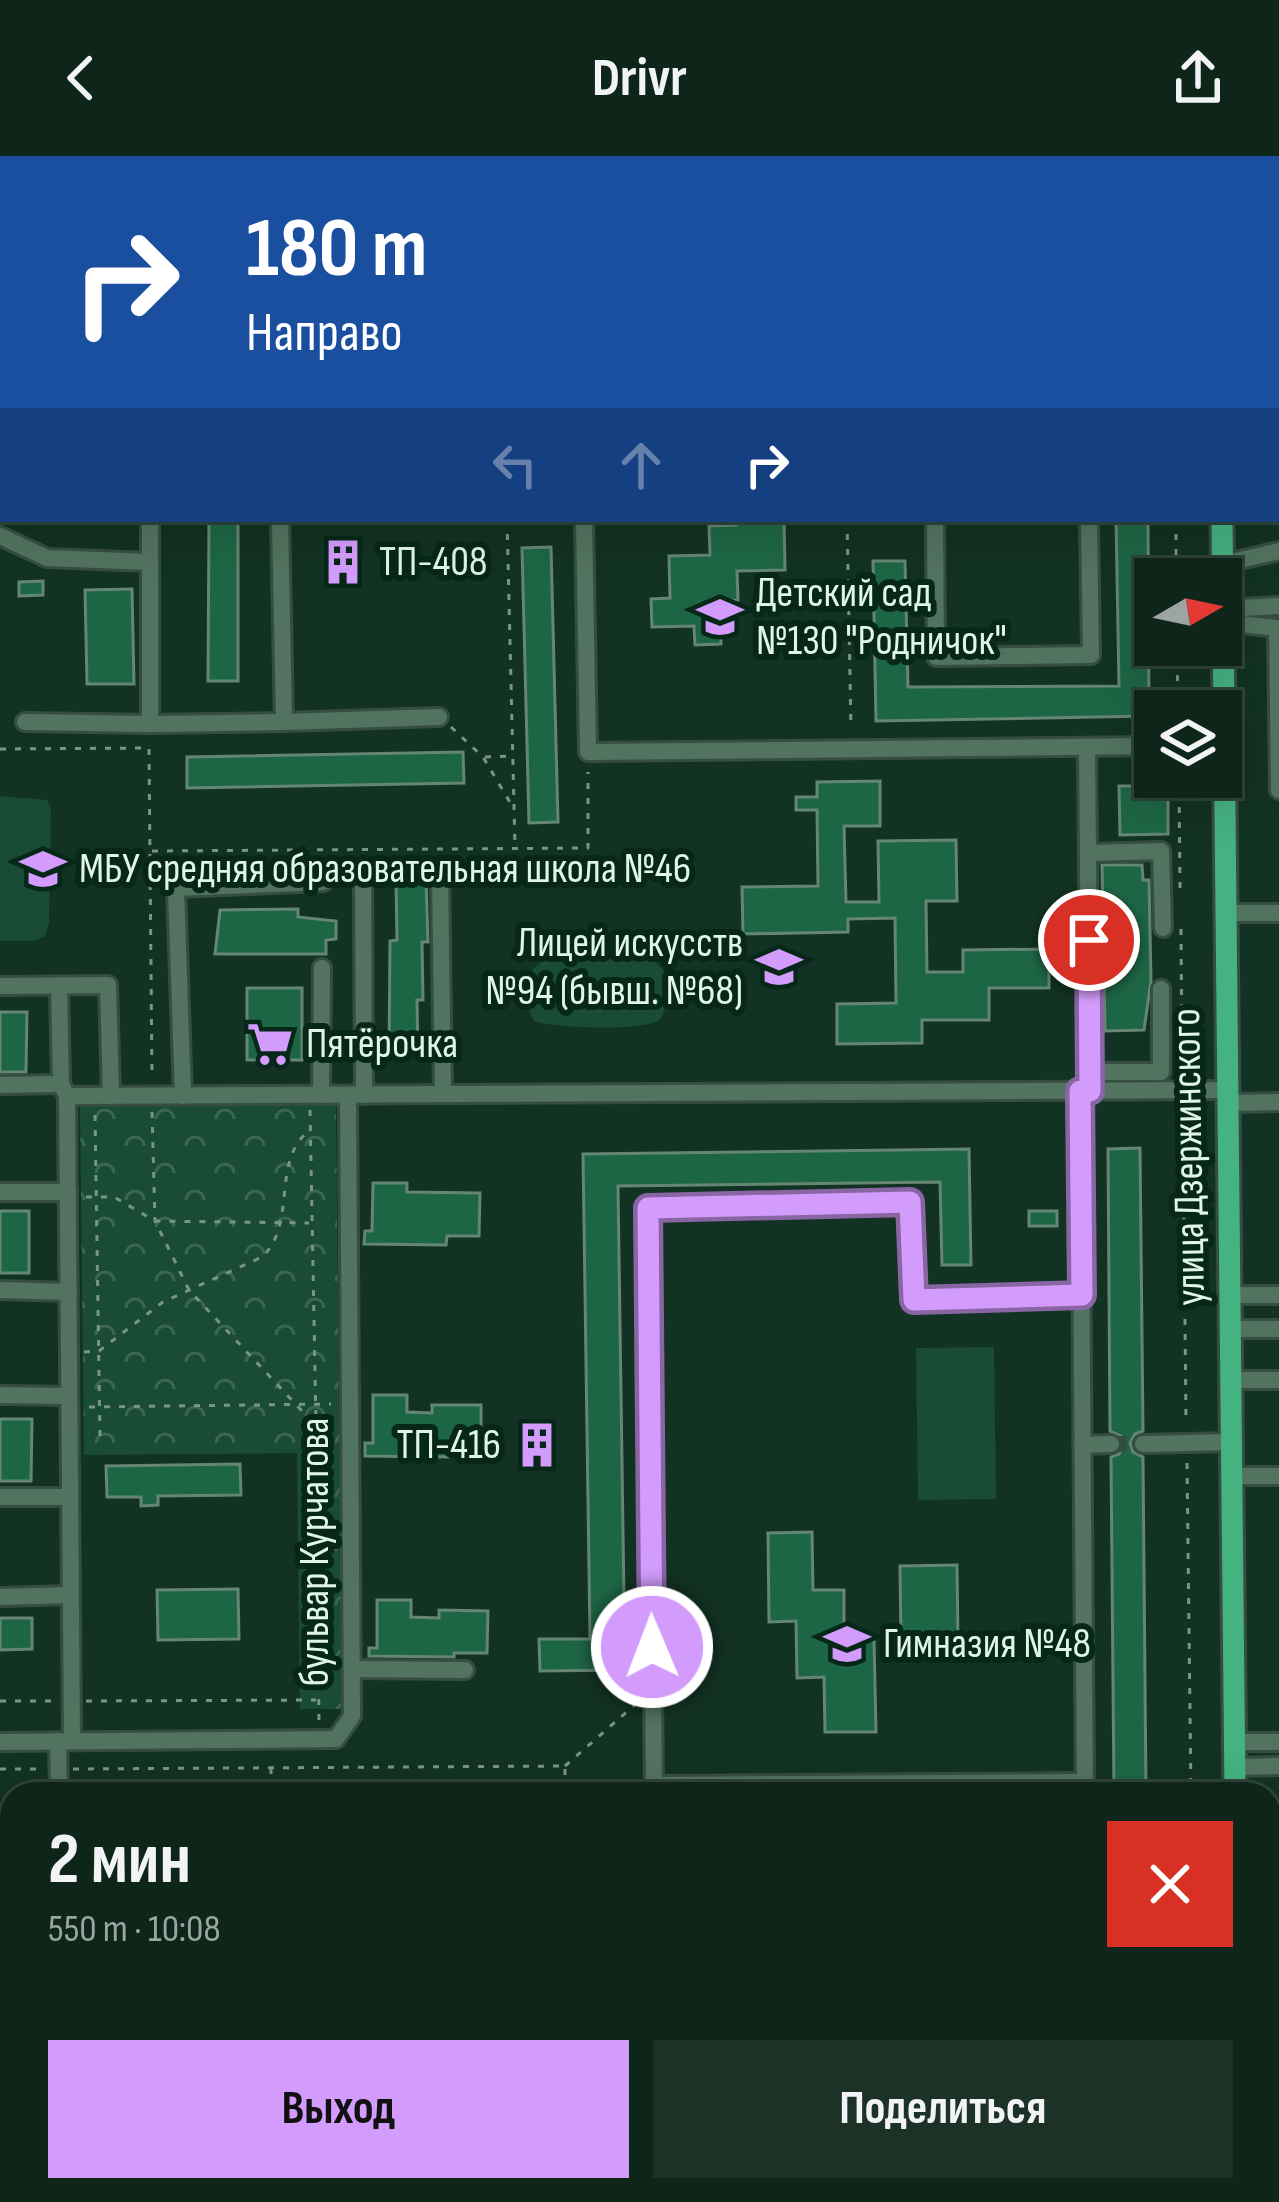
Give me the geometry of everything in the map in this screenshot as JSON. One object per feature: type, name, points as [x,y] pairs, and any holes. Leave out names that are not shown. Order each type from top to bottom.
[{"type":"main road","name":"улица Дзержинского","points":[[1222,522],[1223,558]]},
{"type":"main road","name":"улица Дзержинского","points":[[1224,798],[1234,1782]]},
{"type":"street","points":[[149,522],[150,724]]},
{"type":"street","points":[[280,522],[284,722]]},
{"type":"street","points":[[584,522],[588,752],[1134,746]]},
{"type":"street","points":[[934,522],[936,657],[1091,655],[1089,522]]},
{"type":"street","points":[[0,536],[47,558],[150,562]]},
{"type":"street","points":[[1242,559],[1279,550]]},
{"type":"street","points":[[1242,613],[1279,607]]},
{"type":"street","points":[[1242,620],[1277,628],[1279,790]]},
{"type":"street","points":[[26,722],[440,717]]},
{"type":"street","points":[[1084,1782],[1087,747]]},
{"type":"street","points":[[1088,853],[1161,851],[1172,928]]},
{"type":"street","points":[[440,871],[443,1094]]},
{"type":"street","name":"бульвар Курчатова","points":[[0,1742],[336,1739],[352,1716],[351,1403],[363,875]]},
{"type":"street","points":[[183,1096],[176,888],[323,882]]},
{"type":"street","points":[[1226,913],[1279,913]]},
{"type":"street","points":[[316,1095],[322,968]]},
{"type":"street","points":[[0,986],[108,985],[103,1096]]},
{"type":"street","points":[[58,1782],[72,1701],[68,1194],[59,986]]},
{"type":"street","points":[[1087,1085],[1161,1072],[1161,989]]},
{"type":"street","points":[[0,1085],[103,1096],[183,1096],[1087,1085],[1279,1102]]},
{"type":"street","points":[[0,1192],[68,1194]]},
{"type":"street","points":[[654,1782],[648,1208],[910,1202],[914,1300],[1082,1295]]},
{"type":"street","points":[[0,1290],[69,1292]]},
{"type":"street","points":[[1230,1295],[1279,1295]]},
{"type":"street","points":[[1230,1329],[1279,1329]]},
{"type":"street","points":[[1231,1380],[1279,1379]]},
{"type":"street","points":[[0,1395],[69,1401]]},
{"type":"street","points":[[1143,1444],[1231,1442]]},
{"type":"street","points":[[1082,1445],[1111,1444]]},
{"type":"street","points":[[1232,1476],[1279,1476]]},
{"type":"street","points":[[0,1497],[70,1497]]},
{"type":"street","points":[[0,1597],[71,1595]]},
{"type":"street","points":[[353,1669],[465,1670]]},
{"type":"street","points":[[1234,1742],[1279,1742]]},
{"type":"street","points":[[1234,1767],[1279,1766]]},
{"type":"path","points":[[507,522],[515,849]]},
{"type":"path","points":[[847,522],[851,749]]},
{"type":"path","points":[[1176,522],[1176,558]]},
{"type":"path","points":[[440,717],[483,757],[514,811]]},
{"type":"path","points":[[0,749],[149,748],[155,1221],[189,1290],[316,1426]]},
{"type":"path","points":[[150,851],[588,848],[588,752]]},
{"type":"path","points":[[483,757],[513,756]]},
{"type":"path","points":[[1179,798],[1180,904]]},
{"type":"path","points":[[363,875],[440,871]]},
{"type":"path","points":[[1172,928],[1183,1090],[1191,1782]]},
{"type":"path","points":[[316,1095],[310,1130],[319,1766]]},
{"type":"path","points":[[100,1437],[96,1197],[103,1096]]},
{"type":"path","points":[[69,1352],[99,1351],[163,1303],[270,1250],[288,1159],[310,1130]]},
{"type":"path","points":[[68,1194],[114,1197],[155,1221],[311,1223]]},
{"type":"path","points":[[69,1401],[100,1407],[351,1403]]},
{"type":"path","points":[[0,1769],[566,1766],[653,1689]]},
{"type":"path","points":[[0,1702],[319,1700]]},
{"type":"path","points":[[271,1766],[271,1782]]},
{"type":"path","points":[[566,1766],[566,1782]]},
{"type":"green space","points":[[0,796],[47,800],[51,808],[49,923],[45,936],[33,941],[0,941]]},
{"type":"green space","points":[[555,957],[653,959],[664,971],[663,1014],[652,1023],[620,1027],[534,1021],[527,982],[537,966]]},
{"type":"green space","points":[[336,1104],[342,1709],[300,1709],[297,1453],[84,1455],[80,1106]]},
{"type":"green space","points":[[994,1347],[996,1499],[918,1500],[916,1348]]},
{"type":"building","points":[[209,522],[238,522],[238,681],[208,681]]},
{"type":"building","points":[[784,522],[785,570],[737,571],[738,600],[720,601],[721,644],[695,645],[694,626],[652,627],[651,599],[670,598],[669,556],[710,555],[709,526]]},
{"type":"building","points":[[1116,522],[1148,522],[1148,558],[1134,558],[1134,666],[1149,666],[1149,690],[1134,690],[1134,716],[876,721],[873,561],[905,561],[908,687],[1119,686]]},
{"type":"building","points":[[551,547],[558,822],[529,823],[522,548]]},
{"type":"building","name":"ТП-408","points":[[355,554],[356,570],[330,571],[330,555]]},
{"type":"building","points":[[43,581],[43,595],[19,596],[19,582]]},
{"type":"building","points":[[132,589],[134,684],[87,684],[85,590]]},
{"type":"building","points":[[463,752],[464,783],[187,788],[187,757]]},
{"type":"building","points":[[880,781],[880,826],[844,826],[846,902],[879,902],[878,841],[956,840],[957,901],[926,901],[927,972],[963,972],[963,950],[1049,949],[1049,988],[989,988],[989,1020],[922,1020],[922,1043],[837,1044],[837,1004],[896,1003],[895,918],[848,919],[848,932],[743,934],[742,887],[818,886],[817,810],[796,810],[796,797],[817,797],[817,782]]},
{"type":"building","points":[[1119,786],[1134,786],[1134,798],[1168,798],[1168,834],[1120,835]]},
{"type":"building","points":[[1102,865],[1142,865],[1143,880],[1149,880],[1151,981],[1144,1030],[1105,1031]]},
{"type":"building","points":[[426,879],[428,942],[422,942],[418,1054],[389,1055],[396,880]]},
{"type":"building","points":[[298,909],[298,917],[336,921],[336,939],[326,940],[326,954],[215,954],[220,910]]},
{"type":"building","points":[[247,988],[302,988],[302,1060],[247,1060]]},
{"type":"building","points":[[0,1012],[27,1012],[26,1072],[0,1072]]},
{"type":"building","points":[[1140,1148],[1143,1431],[1130,1443],[1133,1452],[1143,1457],[1146,1782],[1114,1782],[1111,1457],[1124,1445],[1121,1436],[1110,1431],[1108,1149]]},
{"type":"building","points":[[969,1149],[971,1265],[942,1265],[940,1182],[618,1186],[625,1670],[540,1671],[539,1639],[590,1639],[583,1154]]},
{"type":"building","points":[[373,1183],[407,1183],[407,1192],[480,1193],[479,1236],[447,1236],[446,1245],[364,1244],[365,1231],[372,1231]]},
{"type":"building","points":[[0,1211],[29,1211],[29,1273],[0,1273]]},
{"type":"building","points":[[1029,1211],[1057,1211],[1057,1226],[1029,1226]]},
{"type":"building","points":[[373,1395],[407,1395],[407,1412],[432,1413],[432,1405],[481,1405],[481,1448],[448,1447],[448,1457],[365,1456],[365,1443],[373,1443]]},
{"type":"building","points":[[0,1419],[32,1419],[31,1481],[0,1481]]},
{"type":"building","name":"ТП-416","points":[[529,1433],[543,1433],[544,1456],[530,1457]]},
{"type":"building","points":[[240,1464],[241,1495],[158,1496],[158,1505],[141,1506],[141,1497],[107,1497],[106,1466]]},
{"type":"building","points":[[812,1532],[813,1590],[844,1590],[844,1640],[874,1639],[876,1732],[825,1732],[824,1677],[797,1678],[796,1621],[769,1622],[768,1533]]},
{"type":"building","points":[[957,1565],[958,1641],[901,1642],[900,1566]]},
{"type":"building","points":[[238,1589],[239,1639],[158,1640],[157,1590]]},
{"type":"building","points":[[377,1600],[411,1600],[411,1617],[439,1618],[439,1610],[488,1611],[487,1653],[369,1656],[369,1648],[377,1648]]},
{"type":"building","points":[[0,1618],[32,1618],[32,1649],[0,1650]]},
{"type":"tunnel","points":[[1111,1444],[1143,1444]]},
{"type":"place","name":"ТП-408","points":[[343,562]]},
{"type":"place","name":"Детский сад №130 \"Родничок\"","points":[[720,617]]},
{"type":"place","name":"МБУ средняя образовательная школа №46","points":[[43,869]]},
{"type":"place","name":"Лицей искусств №94 (бывш. №68)","points":[[779,967]]},
{"type":"place","name":"Пятёрочка","points":[[270,1044]]},
{"type":"place","name":"ТП-416","points":[[537,1445]]},
{"type":"place","name":"Гимназия №48","points":[[847,1644]]},
{"type":"route","points":[[652,1647],[648,1208],[910,1202],[914,1300],[1082,1295],[1080,1091],[1090,1091],[1089,940]]}]
